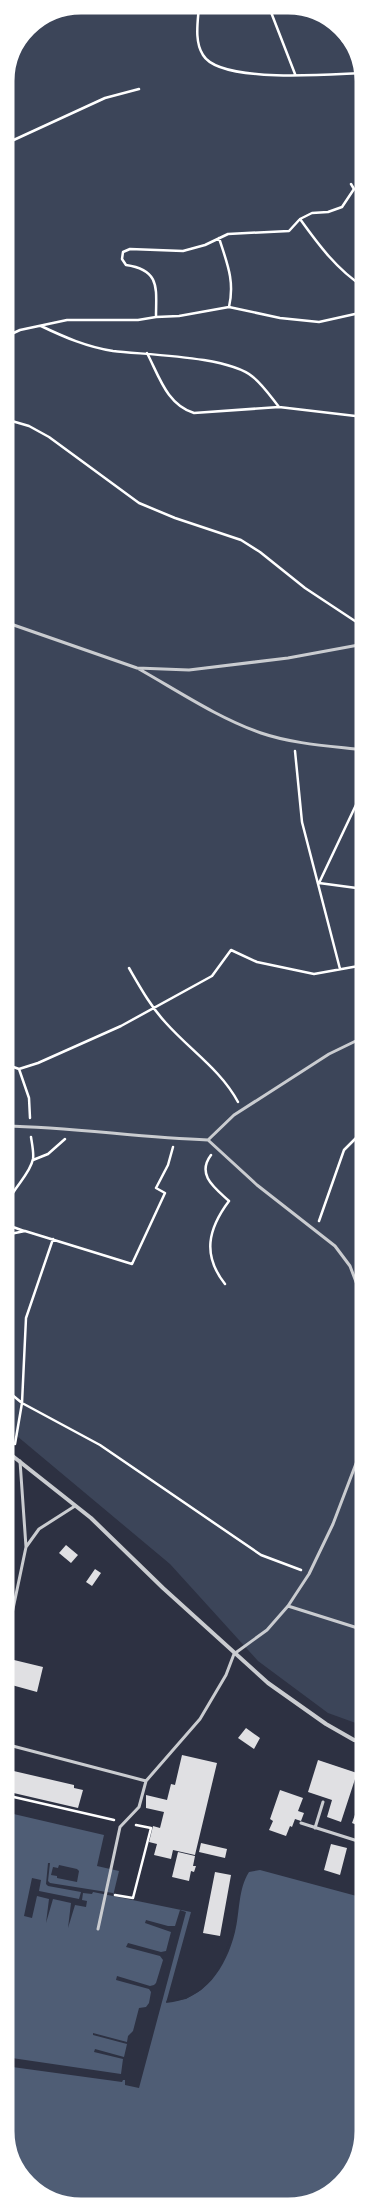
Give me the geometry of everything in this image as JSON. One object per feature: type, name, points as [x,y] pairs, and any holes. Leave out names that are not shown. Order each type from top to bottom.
[{"type":"street","points":[[13,1455],[91,1518],[234,1654],[300,1707],[357,1741]]},
{"type":"lane","points":[[12,624],[137,668],[231,720],[261,733],[294,741],[357,749]]},
{"type":"lane","points":[[137,668],[189,670],[288,658],[357,645]]},
{"type":"lane","points":[[208,1140],[221,1125],[242,1110],[328,1054],[357,1040]]},
{"type":"lane","points":[[12,1126],[72,1128],[175,1139],[208,1140],[257,1186],[335,1246],[350,1266],[357,1284]]},
{"type":"lane","points":[[12,1614],[26,1547],[20,1461]]},
{"type":"lane","points":[[98,1929],[120,1827],[139,1807],[146,1781],[200,1719],[226,1675],[234,1654],[267,1630],[288,1606],[309,1574],[333,1524],[357,1461]]},
{"type":"lane","points":[[26,1547],[39,1529],[75,1506]]},
{"type":"lane","points":[[288,1606],[357,1628]]},
{"type":"lane","points":[[12,1746],[146,1781]]},
{"type":"lane","points":[[315,1828],[324,1802]]},
{"type":"lane","points":[[300,1823],[357,1841]]},
{"type":"path","points":[[199,12],[198,42],[203,55],[211,64],[239,72],[295,74],[357,73]]},
{"type":"path","points":[[271,12],[295,74]]},
{"type":"path","points":[[339,35],[346,44]]},
{"type":"path","points":[[12,141],[105,98],[139,89]]},
{"type":"path","points":[[351,184],[354,189],[357,190]]},
{"type":"path","points":[[156,317],[157,294],[154,280],[149,272],[137,266],[126,265],[122,259],[124,252],[130,248],[182,251],[205,245],[228,234],[290,231],[300,219],[312,213],[328,212],[342,207],[354,189]]},
{"type":"path","points":[[300,219],[319,246],[357,283]]},
{"type":"path","points":[[219,238],[228,266],[233,291],[229,307]]},
{"type":"path","points":[[12,334],[20,330],[67,320],[138,320],[156,317],[179,316],[229,307],[280,318],[319,322],[357,314]]},
{"type":"path","points":[[41,326],[72,341],[113,350],[146,352],[229,366],[252,376],[279,407]]},
{"type":"path","points":[[146,352],[173,402],[183,410],[194,413],[279,407],[357,415]]},
{"type":"path","points":[[12,421],[29,426],[49,436],[73,452],[139,503],[175,518],[241,540],[260,552],[305,588],[357,621]]},
{"type":"path","points":[[294,741],[302,822],[340,970]]},
{"type":"path","points":[[318,883],[357,802]]},
{"type":"path","points":[[318,883],[357,889]]},
{"type":"path","points":[[12,1066],[19,1069],[73,1048],[122,1026],[153,1007],[212,976],[231,950],[257,962],[284,969],[314,974],[357,966]]},
{"type":"path","points":[[129,968],[153,1007],[166,1024],[216,1071],[232,1092],[242,1110]]},
{"type":"path","points":[[12,1195],[33,1160],[29,1098],[19,1069]]},
{"type":"path","points":[[33,1160],[48,1154],[64,1142],[72,1128]]},
{"type":"path","points":[[316,1230],[344,1150],[357,1137]]},
{"type":"path","points":[[12,1220],[13,1227],[132,1264],[165,1193],[156,1188],[168,1165],[175,1139]]},
{"type":"path","points":[[210,1157],[205,1170],[207,1178],[210,1184],[229,1201],[216,1218],[210,1244],[213,1264],[224,1284]]},
{"type":"path","points":[[12,1234],[25,1231]]},
{"type":"path","points":[[13,1455],[22,1403],[26,1318],[53,1239]]},
{"type":"path","points":[[12,1395],[22,1403],[100,1445],[261,1555],[309,1574]]},
{"type":"path","points":[[12,1796],[151,1828],[133,1898],[113,1895]]},
{"type":"shaded area","points":[[288,12],[306,14],[319,19],[337,32],[350,50],[357,76],[357,1723],[328,1713],[258,1661],[170,1564],[12,1432],[12,81],[13,68],[17,55],[32,32],[55,17],[68,13]]},
{"type":"shaded area","points":[[12,1814],[104,1835],[97,1866],[119,1871],[113,1896],[191,1912],[166,2003],[180,2001],[192,1996],[203,1989],[212,1980],[226,1958],[231,1945],[237,1924],[245,1879],[249,1872],[260,1870],[357,1896],[357,2131],[356,2144],[352,2157],[345,2169],[337,2180],[319,2193],[306,2198],[293,2200],[81,2200],[68,2199],[46,2191],[29,2176],[24,2169],[17,2157],[12,2136]]},
{"type":"pier","points":[[48,1863],[50,1863],[48,1881],[50,1883],[113,1893],[113,1896],[93,1892],[92,1894],[83,1893],[82,1900],[87,1901],[86,1907],[75,1905],[68,1928],[71,1903],[53,1899],[46,1923],[49,1899],[37,1896],[32,1918],[24,1916],[32,1878],[41,1880],[39,1891],[79,1899],[81,1892],[48,1886],[46,1884]]},
{"type":"pier","points":[[59,1865],[77,1869],[79,1871],[77,1882],[57,1878],[57,1876],[51,1875],[53,1867],[58,1868]]},
{"type":"pier","points":[[241,1883],[233,1932],[221,1965],[214,1976],[201,1990],[186,1999],[166,2002],[169,1997],[168,2001],[176,2000],[200,1990],[220,1965],[233,1931]]},
{"type":"pier","points":[[180,1910],[186,1912],[139,2088],[125,2085],[125,2080],[122,2082],[12,2067],[12,2058],[121,2074],[123,2059],[94,2052],[95,2049],[124,2057],[127,2044],[93,2035],[93,2033],[127,2042],[128,2036],[133,2031],[139,2008],[146,2007],[149,2003],[151,1992],[149,1989],[116,1980],[117,1976],[150,1986],[154,1985],[156,1983],[163,1960],[160,1956],[126,1947],[128,1943],[161,1952],[166,1951],[171,1932],[145,1923],[146,1920],[168,1926],[175,1926]]},
{"type":"building","points":[[66,1545],[78,1555],[71,1563],[59,1553]]},
{"type":"building","points":[[95,1569],[101,1573],[92,1586],[86,1582]]},
{"type":"building","points":[[14,1660],[43,1667],[37,1692],[12,1685],[12,1668]]},
{"type":"building","points":[[246,1728],[260,1738],[254,1749],[238,1738]]},
{"type":"building","points":[[182,1755],[217,1763],[195,1855],[173,1850],[171,1859],[154,1855],[157,1844],[149,1842],[153,1826],[160,1828],[164,1812],[146,1808],[146,1795],[167,1800],[171,1784],[175,1785]]},
{"type":"building","points":[[318,1760],[357,1773],[341,1822],[327,1817],[332,1800],[308,1792]]},
{"type":"building","points":[[12,1771],[74,1785],[74,1788],[83,1790],[78,1808],[12,1793]]},
{"type":"building","points":[[280,1790],[303,1798],[298,1811],[304,1813],[301,1821],[295,1819],[286,1836],[269,1830],[273,1821],[270,1819]]},
{"type":"building","points":[[356,1812],[357,1812],[357,1825],[352,1823]]},
{"type":"building","points":[[201,1843],[227,1849],[225,1858],[199,1852]]},
{"type":"building","points":[[331,1844],[347,1848],[340,1875],[324,1870]]},
{"type":"building","points":[[178,1852],[195,1856],[193,1866],[196,1866],[194,1872],[191,1871],[189,1881],[172,1877]]},
{"type":"building","points":[[215,1872],[231,1875],[220,1936],[203,1933]]}]
